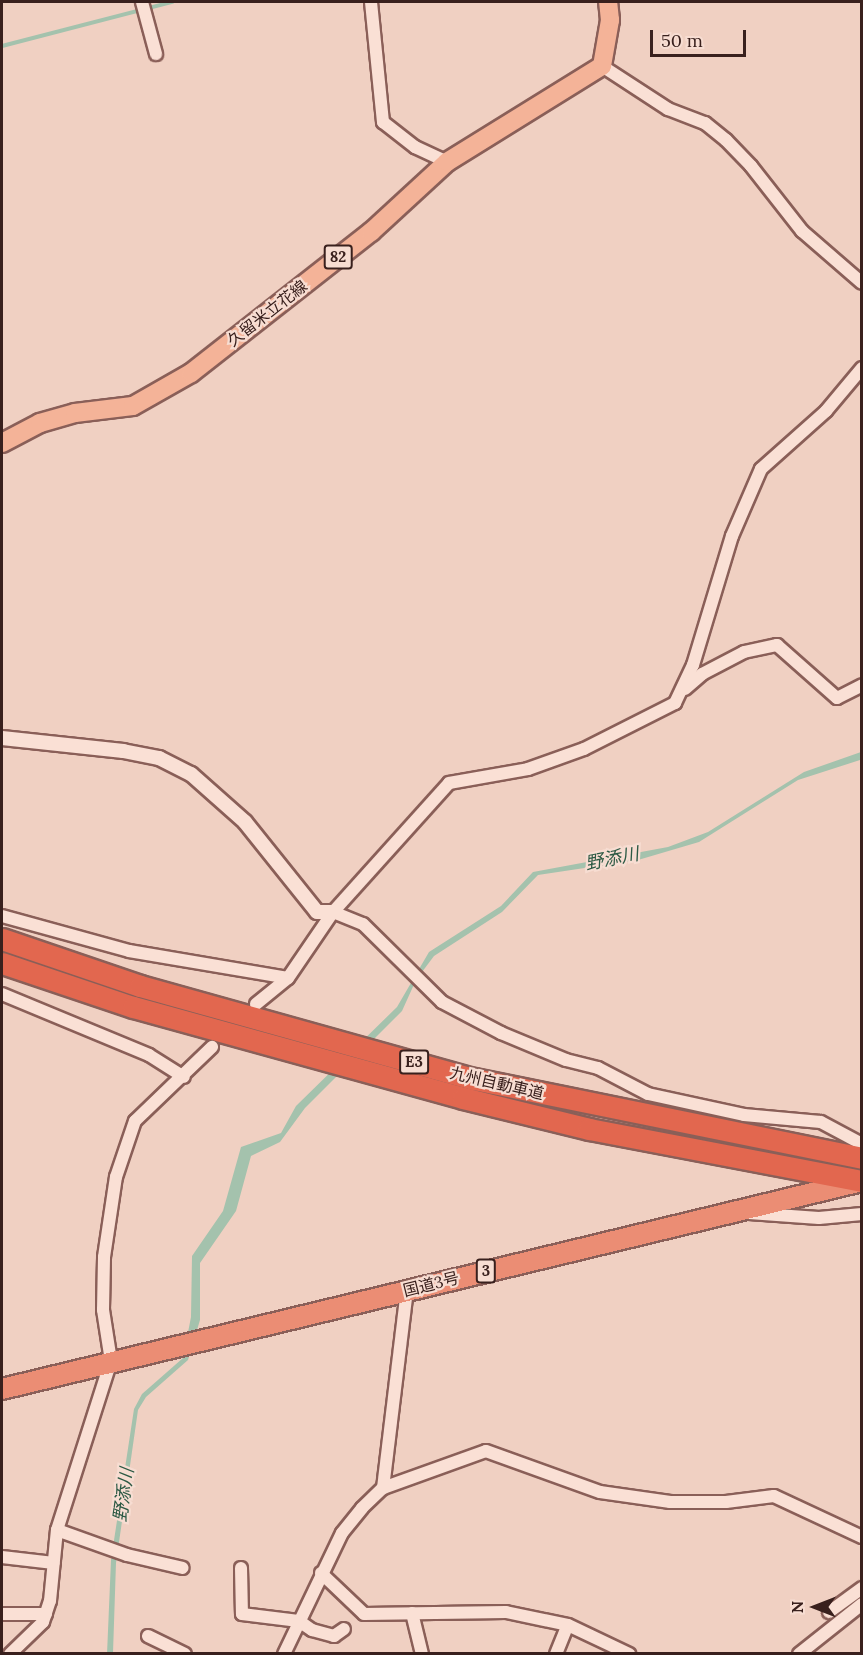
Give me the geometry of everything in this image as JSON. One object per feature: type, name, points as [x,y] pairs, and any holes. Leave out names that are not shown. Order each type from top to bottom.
[{"type":"highway","name":"九州自動車道","points":[[2,939],[140,986],[474,1079],[861,1158]]},
{"type":"highway","name":"九州自動車道","points":[[2,963],[133,1007],[463,1098],[589,1129],[861,1181]]},
{"type":"highway","name":"国道3号","points":[[2,1389],[861,1181]]},
{"type":"main road","points":[[602,66],[610,20],[608,2]]},
{"type":"main road","name":"久留米立花線","points":[[2,443],[40,423],[88,410],[133,406],[159,394],[371,232],[447,162],[602,66]]},
{"type":"street","points":[[142,2],[156,54]]},
{"type":"street","points":[[371,2],[383,122],[415,147],[447,162]]},
{"type":"street","points":[[602,66],[668,109],[705,123],[726,140],[752,166],[802,231],[861,283]]},
{"type":"street","points":[[256,1004],[288,978],[333,912],[449,783],[528,770],[585,749],[675,704],[684,690],[732,536],[761,469],[826,411],[861,368]]},
{"type":"street","points":[[684,690],[702,674],[744,652],[777,645],[837,698],[861,685]]},
{"type":"street","points":[[2,738],[123,751],[159,758],[191,774],[245,822],[317,912],[333,912],[363,924],[442,1002],[501,1033],[566,1060],[598,1068],[648,1094],[744,1115],[821,1122],[861,1144]]},
{"type":"street","points":[[2,916],[129,951],[288,978]]},
{"type":"street","points":[[2,994],[149,1055],[184,1077]]},
{"type":"street","points":[[10,1653],[43,1622],[46,1614],[57,1530],[111,1361],[103,1310],[104,1257],[116,1177],[135,1121],[184,1077],[212,1047]]},
{"type":"street","points":[[741,1211],[819,1218],[861,1214]]},
{"type":"street","points":[[383,1488],[407,1290]]},
{"type":"street","points":[[284,1653],[342,1533],[383,1488],[486,1451],[600,1492],[670,1502],[726,1502],[774,1496],[861,1537]]},
{"type":"street","points":[[57,1530],[127,1555],[183,1568]]},
{"type":"street","points":[[2,1557],[54,1563]]},
{"type":"street","points":[[241,1568],[242,1614],[299,1621],[312,1630],[334,1635],[344,1629]]},
{"type":"street","points":[[321,1573],[364,1614],[506,1612],[568,1625],[629,1653]]},
{"type":"street","points":[[829,1612],[861,1588]]},
{"type":"street","points":[[800,1653],[861,1604]]},
{"type":"street","points":[[412,1613],[423,1653]]},
{"type":"street","points":[[2,1614],[46,1614]]},
{"type":"street","points":[[556,1653],[568,1625]]},
{"type":"street","points":[[148,1636],[171,1650],[185,1653]]},
{"type":"water","name":"野添川","points":[[861,752],[860,760],[798,780],[699,842],[638,860],[538,875],[502,912],[434,956],[416,980],[402,1011],[305,1108],[280,1142],[251,1156],[236,1211],[200,1263],[200,1320],[188,1360],[146,1397],[138,1410],[116,1563],[113,1653],[107,1654],[111,1560],[134,1409],[142,1394],[183,1358],[191,1317],[192,1256],[223,1211],[241,1147],[281,1133],[296,1106],[397,1007],[429,952],[501,906],[533,872],[668,847],[708,832],[804,772]]},
{"type":"waterway","points":[[2,46],[172,2]]}]
